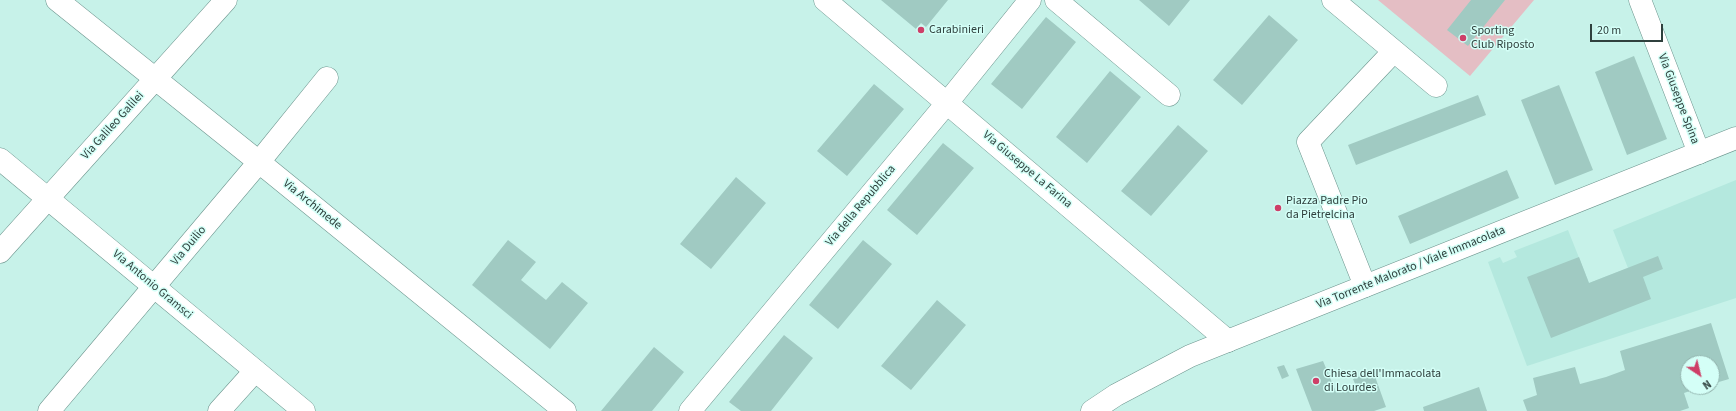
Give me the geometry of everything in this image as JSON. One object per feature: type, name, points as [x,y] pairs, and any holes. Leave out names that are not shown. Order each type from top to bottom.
[{"type":"street","name":"Via Archimede","points":[[57,0],[565,411]]},
{"type":"street","name":"Via Galileo Galilei","points":[[0,252],[226,0]]},
{"type":"street","name":"Via Giuseppe La Farina","points":[[825,0],[1228,341]]},
{"type":"street","name":"Via della Repubblica","points":[[690,411],[947,103],[1030,0]]},
{"type":"street","points":[[1056,0],[1169,95]]},
{"type":"street","points":[[1333,0],[1436,86]]},
{"type":"street","name":"Via Giuseppe Spina","points":[[1640,0],[1699,152]]},
{"type":"street","points":[[1365,286],[1308,142],[1394,51]]},
{"type":"street","name":"Via Duilio","points":[[49,411],[259,162],[327,78]]},
{"type":"street","name":"Via Torrente Malorato / Viale Immacolata","points":[[1092,411],[1116,395],[1190,356],[1736,138]]},
{"type":"street","name":"Via Antonio Gramsci","points":[[0,159],[153,288],[304,411]]},
{"type":"street","points":[[225,408],[255,370]]},
{"type":"shaded area","name":"Sporting Club Riposto","points":[[1378,0],[1534,0],[1470,76]]},
{"type":"shaded area","points":[[1736,180],[1736,298],[1527,366],[1488,262],[1500,257],[1503,263],[1517,257],[1514,251],[1568,230],[1589,283],[1628,268],[1613,230]]},
{"type":"building","points":[[881,0],[948,0],[926,27],[921,23],[916,29]]},
{"type":"building","points":[[1139,0],[1190,0],[1169,26]]},
{"type":"building","points":[[1471,0],[1505,0],[1468,46],[1447,30]]},
{"type":"building","points":[[1269,15],[1298,40],[1242,105],[1213,80]]},
{"type":"building","points":[[1046,17],[1076,42],[1022,109],[991,84]]},
{"type":"building","points":[[1634,56],[1667,139],[1627,155],[1595,72]]},
{"type":"building","points":[[1110,71],[1141,97],[1087,163],[1056,137]]},
{"type":"building","points":[[874,84],[904,109],[847,176],[817,151]]},
{"type":"building","points":[[1559,85],[1593,170],[1555,185],[1521,100]]},
{"type":"building","points":[[1478,95],[1486,115],[1356,165],[1348,145]]},
{"type":"building","points":[[1178,125],[1208,151],[1151,216],[1121,191]]},
{"type":"building","points":[[943,143],[974,168],[917,235],[887,210]]},
{"type":"building","points":[[1507,170],[1519,198],[1410,244],[1398,216]]},
{"type":"building","points":[[736,177],[766,203],[711,269],[680,244]]},
{"type":"building","points":[[508,240],[536,262],[521,280],[546,300],[562,282],[588,303],[550,349],[472,285]]},
{"type":"building","points":[[863,240],[892,264],[838,329],[809,305]]},
{"type":"building","points":[[1658,256],[1663,269],[1643,277],[1651,299],[1551,338],[1527,277],[1579,257],[1589,283]]},
{"type":"building","points":[[937,300],[966,325],[911,390],[881,366]]},
{"type":"building","points":[[1711,323],[1729,379],[1720,382],[1720,355],[1680,355],[1680,395],[1685,395],[1689,408],[1680,411],[1527,411],[1523,400],[1537,395],[1533,378],[1575,367],[1580,384],[1606,377],[1625,370],[1620,351]]},
{"type":"building","points":[[784,335],[813,358],[771,411],[741,411],[729,402]]},
{"type":"building","points":[[654,347],[684,372],[652,411],[601,411]]},
{"type":"building","points":[[1323,361],[1336,392],[1356,386],[1353,379],[1373,371],[1386,407],[1374,411],[1312,411],[1296,369]]},
{"type":"building","points":[[1284,365],[1289,376],[1282,379],[1277,367]]},
{"type":"building","points":[[1479,387],[1487,411],[1424,411],[1423,407]]},
{"type":"place","name":"Carabinieri","points":[[921,30]]},
{"type":"place","name":"Sporting Club Riposto","points":[[1463,38]]},
{"type":"place","name":"Piazza Padre Pio da Pietrelcina","points":[[1278,208]]},
{"type":"place","name":"Chiesa dell'Immacolata di Lourdes","points":[[1316,381]]}]
